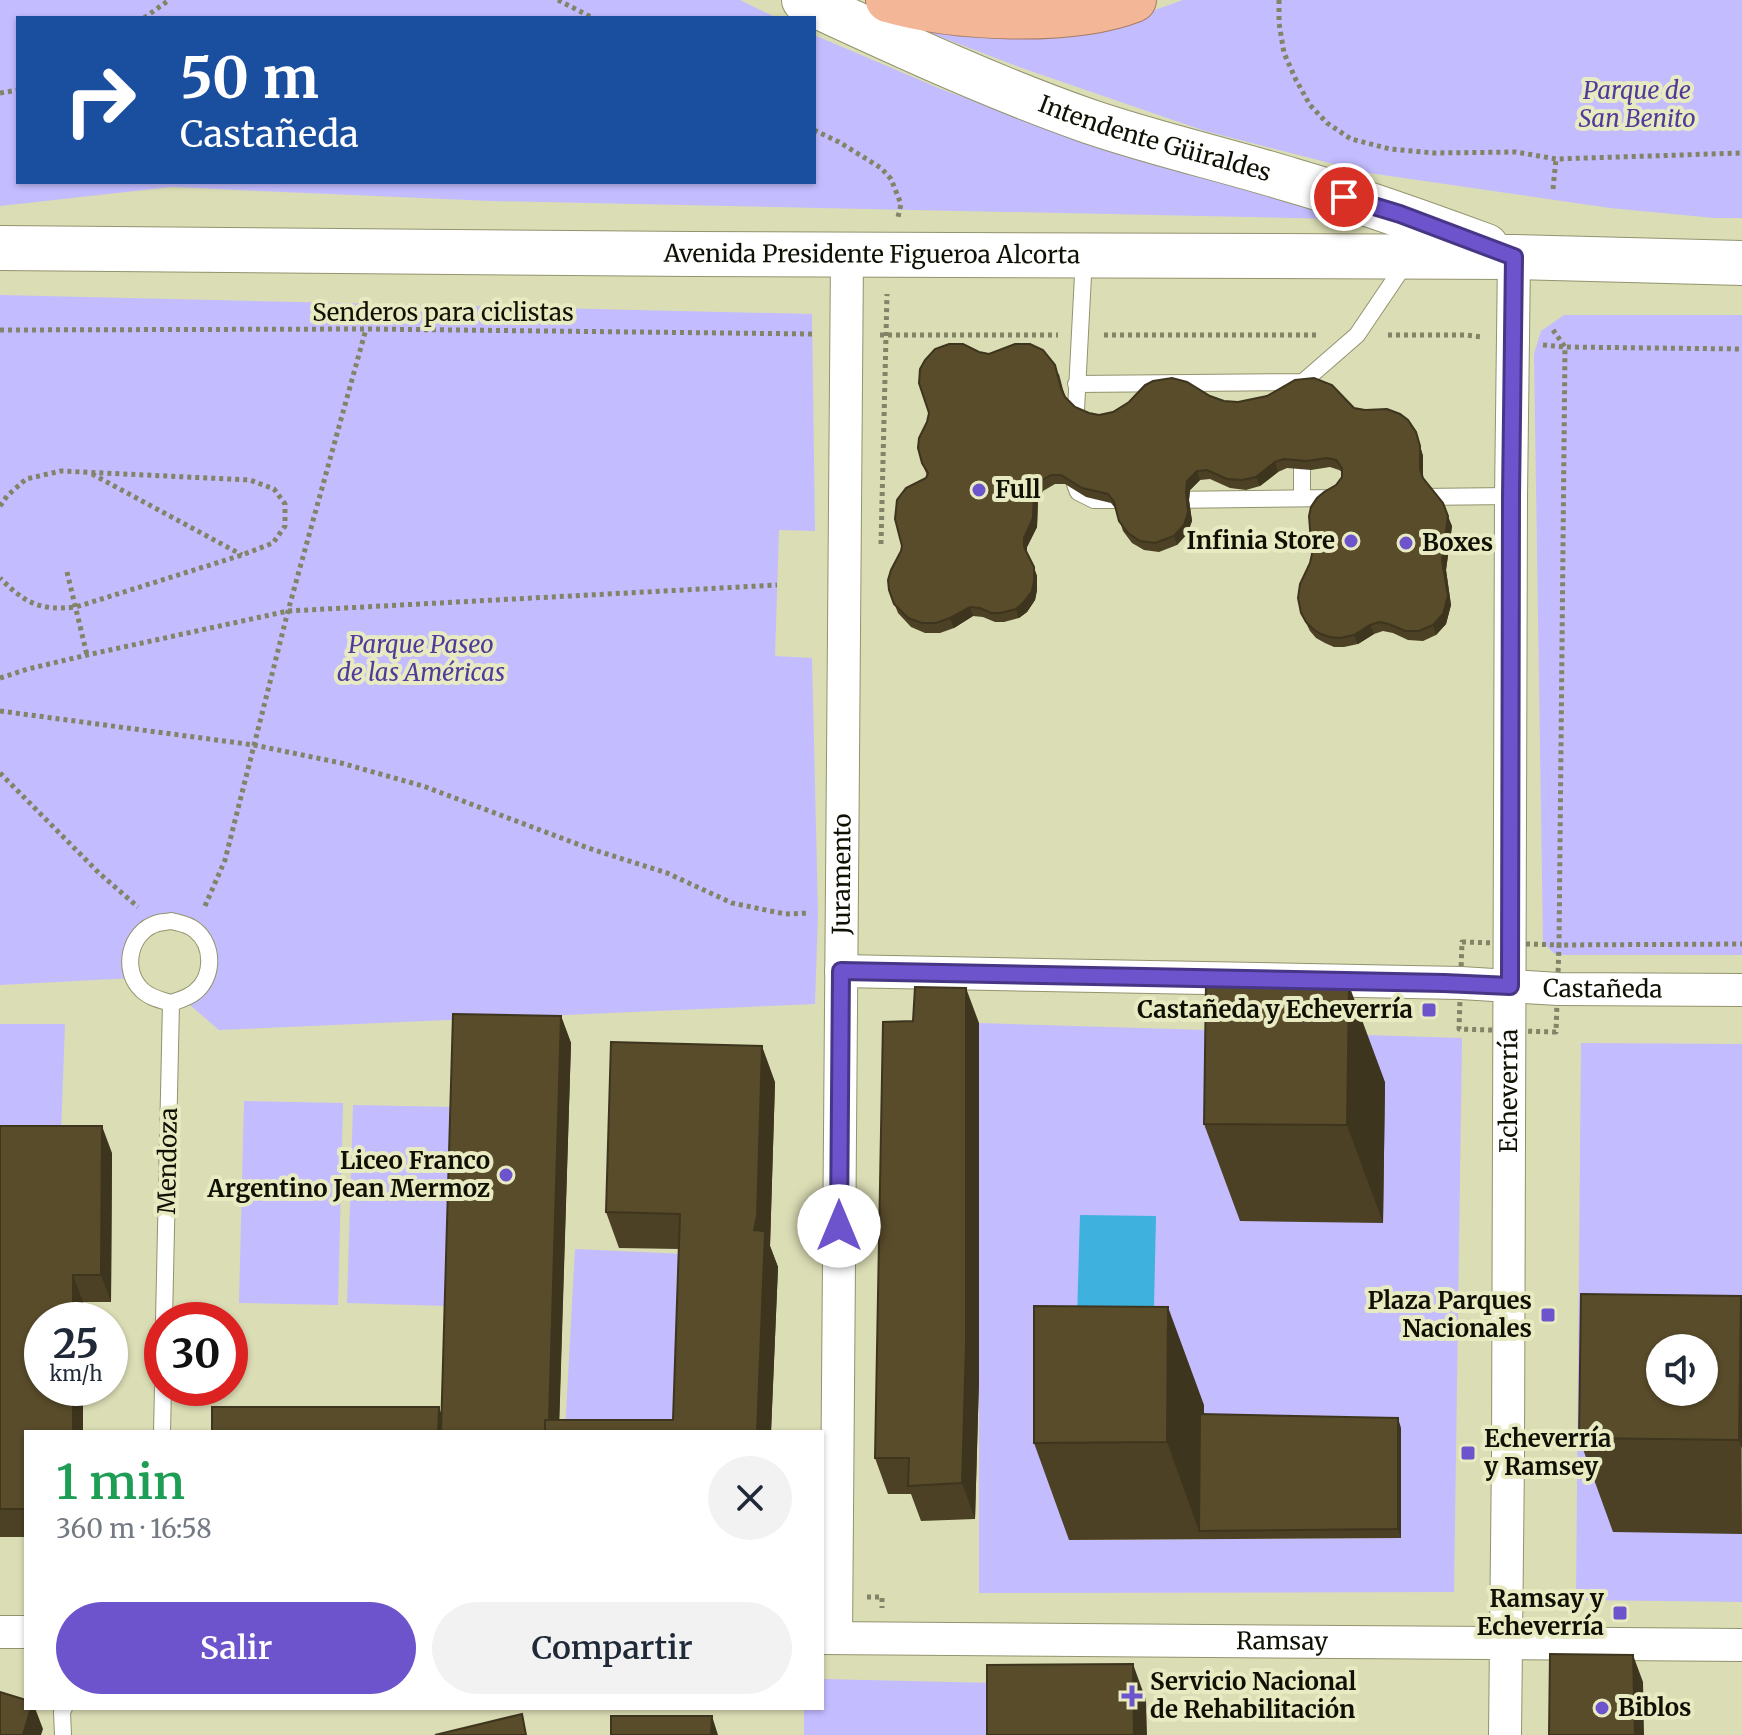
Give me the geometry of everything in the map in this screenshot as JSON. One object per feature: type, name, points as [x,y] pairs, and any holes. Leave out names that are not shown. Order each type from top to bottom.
[{"type":"highway","points":[[888,0],[908,6],[981,15],[1063,16],[1134,0]]},
{"type":"main road","name":"Intendente Güiraldes","points":[[804,0],[918,53],[1087,120],[1386,210],[1514,257]]},
{"type":"main road","name":"Avenida Presidente Figueroa Alcorta","points":[[0,248],[1410,256],[1742,263]]},
{"type":"street","name":"Juramento","points":[[829,1638],[842,913],[847,255]]},
{"type":"street","name":"Echeverría","points":[[1505,1735],[1514,257]]},
{"type":"street","name":"Castañeda","points":[[841,971],[1461,983],[1558,989],[1742,990]]},
{"type":"street","points":[[0,1632],[24,1632]]},
{"type":"street","name":"Ramsay","points":[[829,1638],[1742,1645]]},
{"type":"lane","points":[[1084,255],[1073,478],[1078,492],[1094,500],[1346,498]]},
{"type":"lane","points":[[1076,384],[1303,390],[1357,335],[1410,256]]},
{"type":"lane","points":[[1302,426],[1302,498]]},
{"type":"lane","points":[[1406,497],[1511,496]]},
{"type":"lane","points":[[171,921],[195,930],[204,940],[209,954],[209,968],[196,992],[171,1003],[153,998],[141,990],[133,978],[130,965],[131,951],[145,930],[157,923],[171,921]]},
{"type":"lane","name":"Mendoza","points":[[164,1302],[171,1003]]},
{"type":"lane","points":[[162,1430],[163,1406]]},
{"type":"lane","points":[[63,1710],[63,1735]]},
{"type":"path","points":[[147,16],[169,0]]},
{"type":"path","points":[[558,0],[589,16]]},
{"type":"path","points":[[1279,0],[1284,53],[1296,80],[1310,105],[1327,123],[1351,139],[1390,149],[1434,153],[1516,152],[1556,159],[1742,153]]},
{"type":"path","points":[[1553,189],[1556,159]]},
{"type":"path","points":[[195,930],[225,860],[288,611],[366,329]]},
{"type":"path","name":"Senderos para ciclistas","points":[[0,330],[366,329],[886,335]]},
{"type":"path","points":[[1553,330],[1565,347],[1559,945],[1742,944]]},
{"type":"path","points":[[0,506],[26,479],[61,471],[250,480],[274,489],[285,504],[285,526],[273,543],[76,607],[38,607],[17,596],[0,578]]},
{"type":"path","points":[[89,472],[242,555]]},
{"type":"path","points":[[67,572],[87,655]]},
{"type":"path","points":[[0,678],[87,655],[288,611],[777,585]]},
{"type":"path","points":[[0,711],[254,745],[341,763],[423,786],[588,848],[667,873],[732,903],[785,914],[842,913]]},
{"type":"path","points":[[0,773],[99,873],[152,920],[136,940]]},
{"type":"green space","points":[[0,0],[740,0],[773,16],[16,16],[16,184],[816,184],[816,36],[941,89],[1090,143],[1345,216],[1342,219],[491,201],[171,187],[0,206]]},
{"type":"green space","name":"Parque de San Benito","points":[[1183,0],[1742,0],[1742,218],[1610,208],[1369,173],[1205,131],[1019,67],[909,25],[1129,19]]},
{"type":"green space","name":"Parque Paseo de las Américas","points":[[0,295],[812,314],[815,531],[779,530],[775,656],[812,658],[818,914],[815,1004],[219,1030],[183,999],[196,992],[209,954],[183,923],[145,930],[133,978],[0,985]]},
{"type":"green space","points":[[1564,315],[1742,315],[1742,955],[1556,955],[1543,943],[1534,354],[1541,331]]},
{"type":"green space","points":[[979,1023],[1462,1038],[1454,1592],[979,1593]],"holes":[[[1203,1405],[1204,1423],[1401,1538],[1070,1540]]]},
{"type":"green space","points":[[0,1024],[65,1024],[61,1133],[0,1131]]},
{"type":"green space","points":[[1581,1043],[1742,1044],[1742,1389],[1718,1363],[1718,1334],[1646,1334],[1646,1361],[1616,1388],[1742,1533],[1742,1602],[1576,1600]]},
{"type":"green space","points":[[244,1101],[343,1103],[338,1305],[239,1302]]},
{"type":"green space","points":[[353,1105],[452,1107],[446,1306],[347,1303]]},
{"type":"green space","points":[[575,1249],[683,1254],[673,1430],[565,1430]]},
{"type":"green space","points":[[824,1679],[993,1683],[993,1735],[804,1735],[804,1710],[824,1710]]},
{"type":"water","points":[[1080,1215],[1156,1216],[1153,1352],[1076,1353]]},
{"type":"building","points":[[949,344],[963,344],[989,354],[1015,344],[1030,344],[1043,350],[1055,365],[1065,397],[1075,407],[1099,415],[1113,412],[1129,402],[1145,385],[1172,378],[1187,382],[1210,396],[1238,402],[1267,396],[1295,380],[1314,378],[1332,385],[1354,408],[1387,409],[1400,414],[1416,432],[1423,478],[1443,503],[1448,516],[1442,561],[1448,596],[1443,614],[1433,625],[1419,631],[1405,631],[1379,622],[1354,635],[1340,638],[1321,634],[1306,622],[1298,598],[1312,554],[1311,507],[1342,477],[1342,468],[1336,460],[1327,458],[1307,461],[1284,459],[1256,477],[1242,480],[1227,479],[1207,470],[1197,471],[1187,481],[1188,512],[1184,525],[1174,536],[1155,543],[1140,541],[1128,533],[1119,521],[1114,502],[1108,494],[1082,488],[1061,475],[1051,475],[1039,482],[1034,491],[1033,518],[1024,538],[1024,547],[1034,567],[1034,581],[1032,591],[1023,603],[1016,609],[1001,613],[970,607],[936,623],[922,623],[908,618],[894,604],[888,580],[902,546],[895,519],[897,500],[906,488],[926,478],[928,473],[918,448],[929,413],[919,383],[920,369],[935,349]]},
{"type":"building","points":[[1206,983],[1349,985],[1347,1125],[1204,1124]]},
{"type":"building","points":[[915,987],[966,988],[966,1343],[962,1483],[908,1486],[909,1458],[875,1458],[883,1022],[913,1021]]},
{"type":"building","points":[[453,1014],[561,1016],[549,1420],[545,1420],[545,1430],[441,1430]]},
{"type":"building","points":[[611,1042],[762,1046],[754,1230],[765,1231],[757,1430],[545,1430],[545,1420],[673,1420],[680,1214],[606,1212]]},
{"type":"building","points":[[0,1126],[102,1126],[101,1275],[73,1275],[73,1302],[24,1302],[24,1406],[73,1406],[73,1430],[24,1430],[24,1509],[0,1509]]},
{"type":"building","points":[[1581,1294],[1741,1296],[1739,1440],[1579,1438]]},
{"type":"building","points":[[1034,1306],[1168,1307],[1167,1442],[1034,1443]]},
{"type":"building","points":[[212,1407],[439,1407],[438,1430],[212,1430]]},
{"type":"building","points":[[1200,1414],[1398,1418],[1398,1529],[1199,1531]]},
{"type":"building","points":[[1550,1654],[1633,1655],[1635,1735],[1549,1735]]},
{"type":"building","points":[[1133,1664],[1134,1735],[987,1735],[987,1665]]},
{"type":"building","points":[[0,1692],[24,1699],[24,1710],[30,1710],[23,1735],[0,1735]]},
{"type":"building","points":[[522,1714],[526,1735],[435,1735]]},
{"type":"building","points":[[611,1716],[712,1716],[711,1735],[611,1735]]},
{"type":"place","name":"Full","points":[[979,490]]},
{"type":"place","name":"Infinia Store","points":[[1351,541]]},
{"type":"place","name":"Boxes","points":[[1406,543]]},
{"type":"place","name":"Castañeda y Echeverría","points":[[1429,1010]]},
{"type":"place","name":"Liceo Franco Argentino Jean Mermoz","points":[[506,1175]]},
{"type":"place","name":"Plaza Parques Nacionales","points":[[1548,1315]]},
{"type":"place","name":"Echeverría y Ramsey","points":[[1468,1453]]},
{"type":"place","name":"Ramsay y Echeverría","points":[[1620,1613]]},
{"type":"place","name":"Servicio Nacional de Rehabilitación","points":[[1132,1696]]},
{"type":"place","name":"Biblos","points":[[1602,1708]]},
{"type":"route","points":[[839,1226],[841,971],[1510,986],[1514,257],[1400,214],[1344,197]]}]
